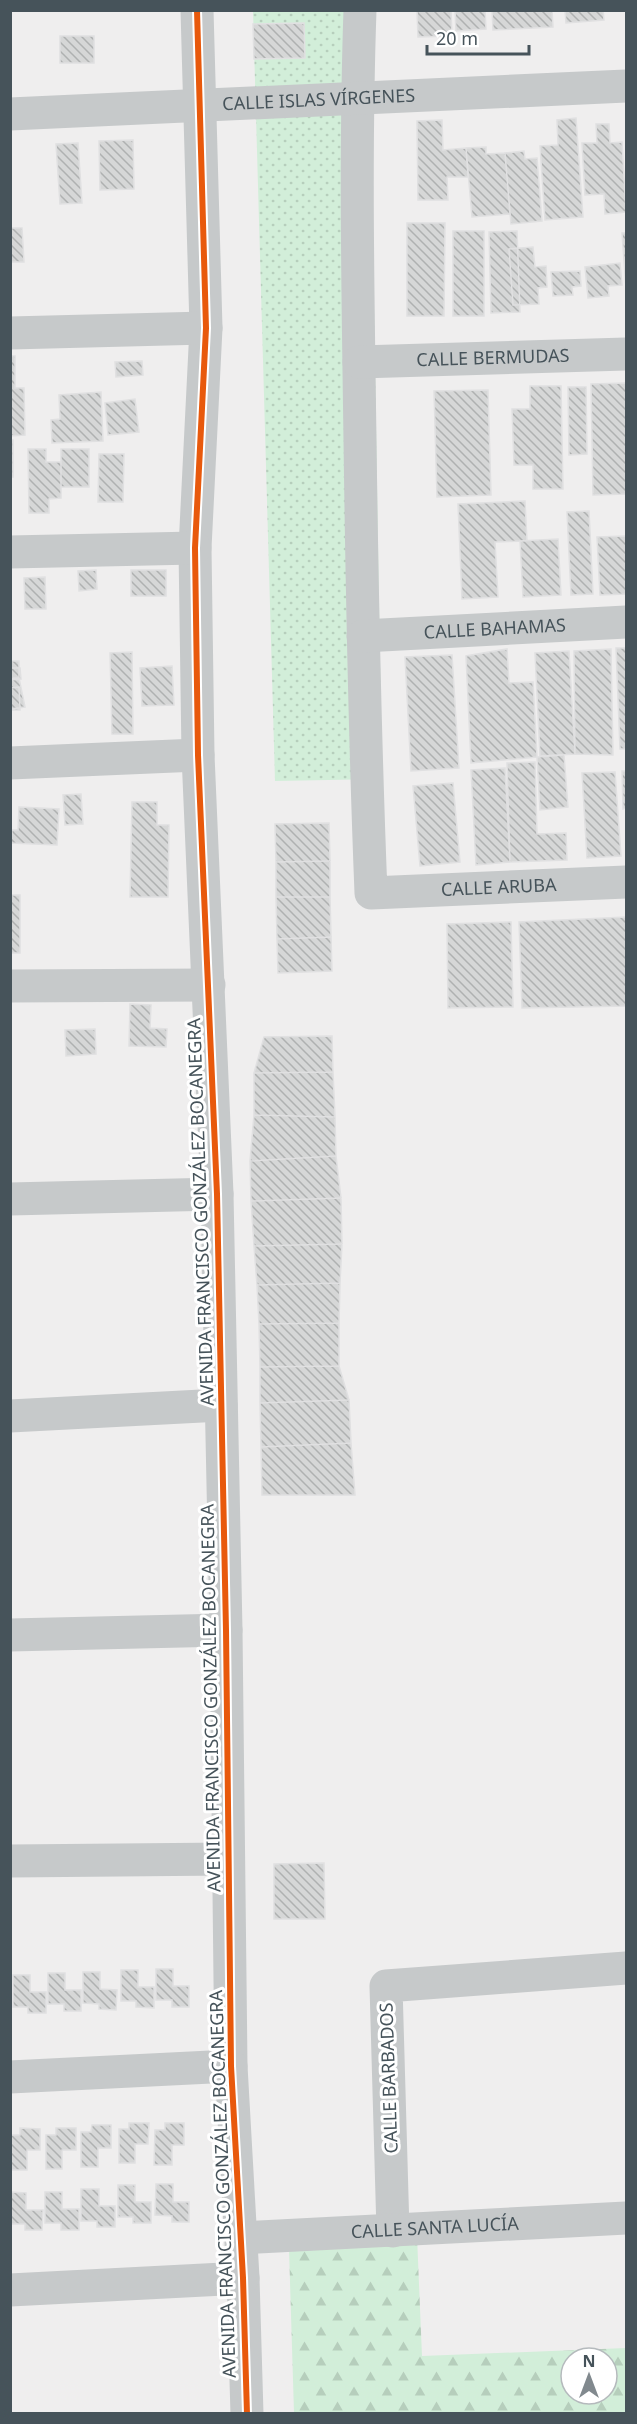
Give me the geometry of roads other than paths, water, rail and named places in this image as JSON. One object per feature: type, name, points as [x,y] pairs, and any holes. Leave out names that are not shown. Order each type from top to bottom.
[{"type":"street","name":"AVENIDA FRANCISCO GONZÁLEZ BOCANEGRA","points":[[197,10],[206,328],[195,548],[198,755],[217,1194],[226,1630],[231,2066],[243,2278],[247,2414]]},
{"type":"street","points":[[360,10],[357,99],[363,636]]},
{"type":"street","name":"CALLE ISLAS VÍRGENES","points":[[10,114],[627,86]]},
{"type":"street","points":[[10,333],[206,328]]},
{"type":"street","name":"CALLE BERMUDAS","points":[[359,362],[627,354]]},
{"type":"street","points":[[10,552],[195,548]]},
{"type":"street","name":"CALLE BAHAMAS","points":[[363,636],[627,622]]},
{"type":"street","name":"CALLE ARUBA","points":[[363,636],[371,893],[627,882]]},
{"type":"street","points":[[10,763],[198,755]]},
{"type":"street","points":[[10,986],[209,985]]},
{"type":"street","points":[[10,1199],[217,1194]]},
{"type":"street","points":[[10,1416],[221,1405]]},
{"type":"street","points":[[10,1635],[226,1630]]},
{"type":"street","points":[[10,1861],[228,1859]]},
{"type":"street","name":"CALLE BARBADOS","points":[[393,2231],[386,1986],[627,1968]]},
{"type":"street","points":[[10,2077],[231,2066]]},
{"type":"street","name":"CALLE SANTA LUCÍA","points":[[241,2238],[627,2218]]},
{"type":"street","points":[[10,2290],[243,2278]]}]
